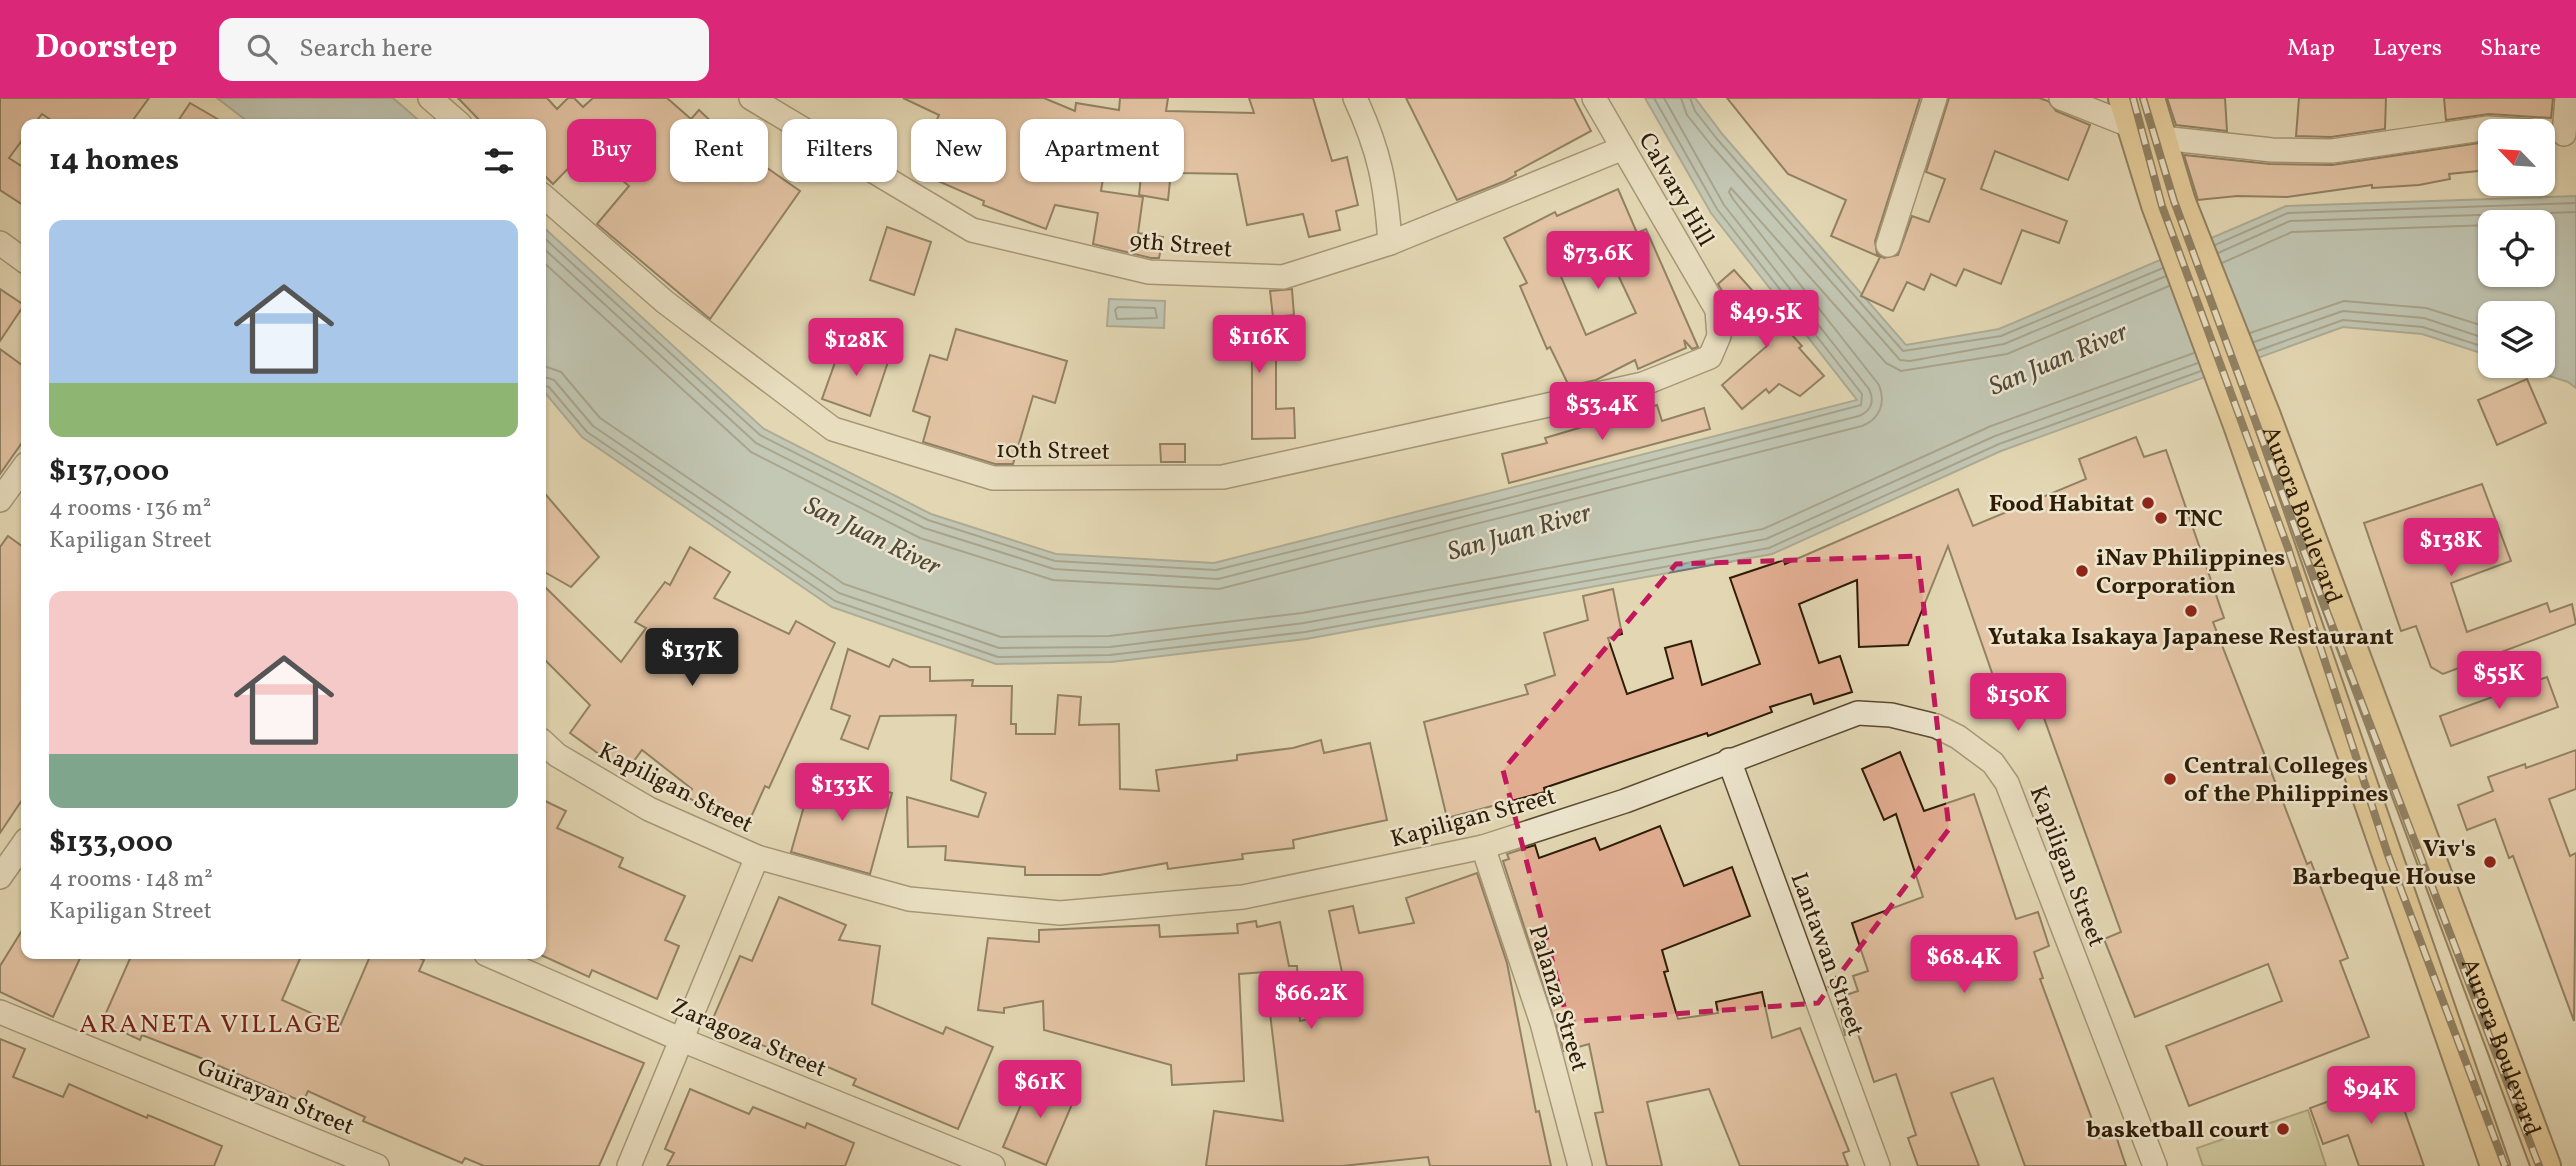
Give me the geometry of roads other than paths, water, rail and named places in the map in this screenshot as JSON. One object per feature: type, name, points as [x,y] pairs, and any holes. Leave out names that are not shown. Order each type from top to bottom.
[{"type":"main road","name":"Aurora Boulevard","points":[[2123,98],[2131,128],[2264,410],[2546,1166]]},
{"type":"main road","name":"Aurora Boulevard","points":[[2150,98],[2162,138],[2169,204],[2238,425],[2495,1166]]},
{"type":"main road","points":[[2325,675],[2358,662]]},
{"type":"street","points":[[430,98],[454,119]]},
{"type":"street","name":"9th Street","points":[[751,98],[972,230],[1149,272],[1283,277],[1390,243],[1623,148]]},
{"type":"street","points":[[1355,98],[1375,141],[1386,184],[1390,243]]},
{"type":"street","name":"Calvary Hill","points":[[1594,98],[1708,293],[1719,318],[1717,345],[1710,357],[1643,384]]},
{"type":"street","points":[[1888,245],[1935,98]]},
{"type":"street","points":[[2061,98],[2131,128],[2162,138],[2272,150],[2332,151],[2478,129]]},
{"type":"street","points":[[2561,134],[2567,98]]},
{"type":"street","name":"10th Street","points":[[546,198],[665,302],[834,429],[993,478],[1223,477],[1643,384]]},
{"type":"street","points":[[0,243],[21,258]]},
{"type":"street","points":[[0,500],[21,471]]},
{"type":"street","name":"Kapiligan Street","points":[[546,745],[557,755],[649,809],[757,858],[909,899],[1060,913],[1244,897],[1483,847],[1625,801],[1858,713],[1874,712],[1936,726],[1958,737],[1993,763],[2007,783],[2155,1166]]},
{"type":"street","name":"Lantawan Street","points":[[1729,760],[1878,1166]]},
{"type":"street","points":[[0,877],[21,847]]},
{"type":"street","name":"Palanza Street","points":[[1483,847],[1542,1023],[1580,1166]]},
{"type":"street","points":[[629,1166],[757,858]]},
{"type":"street","name":"Zaragoza Street","points":[[497,959],[682,1040],[993,1166]]},
{"type":"street","name":"Guirayan Street","points":[[0,1012],[377,1166]]},
{"type":"water","points":[[217,98],[393,98],[417,119],[244,119]]},
{"type":"water","name":"San Juan River","points":[[1645,98],[1695,98],[1723,135],[1906,345],[1999,329],[2286,206],[2576,196],[2576,388],[2555,378],[2555,301],[2478,301],[2478,352],[2422,334],[2343,327],[2001,451],[1772,554],[1306,639],[1111,662],[996,664],[832,607],[582,437],[546,394],[546,230],[764,429],[931,514],[1056,554],[1214,563],[1857,400],[1711,213]]},
{"type":"water","points":[[1109,299],[1165,301],[1164,328],[1107,326]]},
{"type":"railway","points":[[2133,98],[2162,206],[2288,548],[2388,855],[2505,1166]]},
{"type":"railway","points":[[2143,98],[2174,201],[2301,544],[2539,1166]]},
{"type":"place","name":"Food Habitat","points":[[2148,503]]},
{"type":"place","name":"TNC","points":[[2161,518]]},
{"type":"place","name":"iNav Philippines Corporation","points":[[2082,571]]},
{"type":"place","name":"Yutaka Isakaya Japanese Restaurant","points":[[2191,611]]},
{"type":"place","name":"Central Colleges of the Philippines","points":[[2170,779]]},
{"type":"place","name":"Viv's Barbeque House","points":[[2490,862]]},
{"type":"place","name":"basketball court","points":[[2283,1129]]},
{"type":"district","name":"ARANETA VILLAGE","points":[[211,1023]]}]
